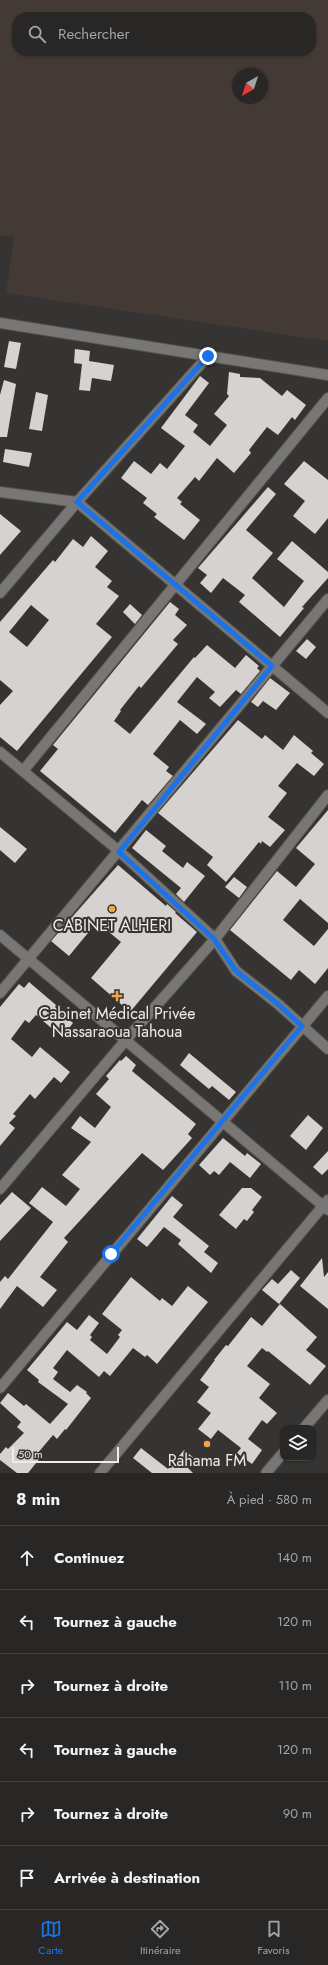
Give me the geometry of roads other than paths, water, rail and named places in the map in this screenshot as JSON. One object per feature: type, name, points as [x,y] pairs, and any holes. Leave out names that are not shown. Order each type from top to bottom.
[{"type":"street","points":[[0,323],[328,375]]},
{"type":"street","points":[[0,593],[77,502],[208,356]]},
{"type":"street","points":[[23,771],[328,398]]},
{"type":"street","points":[[0,492],[77,502],[328,713]]},
{"type":"street","points":[[0,993],[119,852],[328,599]]},
{"type":"street","points":[[0,752],[119,852],[214,939],[236,971],[278,1004],[328,1049]]},
{"type":"street","points":[[0,1190],[125,1041],[214,939],[328,795]]},
{"type":"street","points":[[0,935],[125,1041],[326,1205],[100,1473]]},
{"type":"street","points":[[0,1388],[328,996]]},
{"type":"street","points":[[307,1425],[328,1400]]},
{"type":"street","points":[[266,1473],[280,1457]]},
{"type":"place","name":"CABINET ALHERI","points":[[112,909]]},
{"type":"place","name":"Cabinet Médical Privée Nassaraoua Tahoua","points":[[117,996]]},
{"type":"place","name":"Rahama FM","points":[[207,1444]]}]
